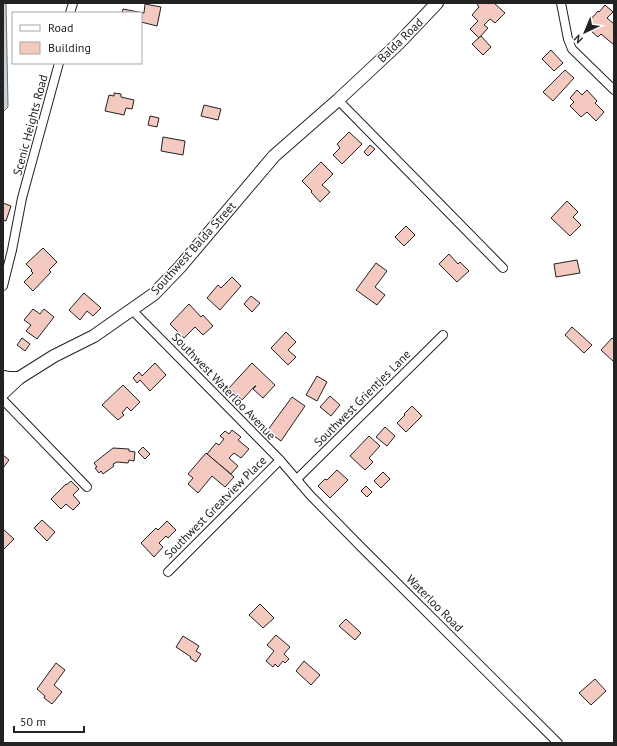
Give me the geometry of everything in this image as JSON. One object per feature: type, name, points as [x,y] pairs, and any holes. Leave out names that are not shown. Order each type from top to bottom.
[{"type":"street","name":"Balda Road","points":[[362,76],[398,44],[438,3]]},
{"type":"street","points":[[561,3],[568,39],[572,49],[614,90]]},
{"type":"street","name":"Scenic Heights Road","points":[[3,286],[22,198],[59,64]]},
{"type":"street","name":"Southwest Balda Street","points":[[3,393],[19,378],[54,356],[94,336],[154,294],[180,267],[274,156],[338,100],[362,76]]},
{"type":"street","points":[[338,100],[502,268]]},
{"type":"street","name":"Southwest Waterloo Avenue","points":[[132,310],[297,479]]},
{"type":"street","name":"Southwest Grientjes Lane","points":[[297,479],[443,335]]},
{"type":"street","points":[[3,377],[19,378]]},
{"type":"street","points":[[3,400],[87,486]]},
{"type":"street","name":"Southwest Greatview Place","points":[[168,572],[280,460]]},
{"type":"street","name":"Waterloo Road","points":[[297,479],[310,495],[362,548],[558,743]]},
{"type":"shaded area","points":[[3,3],[6,3],[8,107],[3,112]]},
{"type":"building","points":[[494,3],[505,13],[495,23],[490,19],[484,25],[488,28],[479,38],[470,29],[478,21],[472,15],[479,7],[477,4]]},
{"type":"building","points":[[145,4],[161,7],[157,26],[142,22],[142,13],[144,13]]},
{"type":"building","points":[[605,5],[613,12],[607,18],[614,24],[614,45],[601,34],[598,37],[585,26]]},
{"type":"building","points":[[123,9],[139,12],[122,12]]},
{"type":"building","points":[[481,36],[491,47],[483,55],[472,44]]},
{"type":"building","points":[[551,50],[563,63],[554,71],[542,59]]},
{"type":"building","points":[[565,70],[574,78],[553,101],[543,92]]},
{"type":"building","points":[[577,90],[582,95],[587,90],[597,101],[595,103],[604,112],[596,121],[587,112],[581,117],[570,106],[574,102],[570,98]]},
{"type":"building","points":[[114,93],[121,94],[121,97],[134,100],[132,109],[126,108],[124,115],[105,111],[109,95],[114,96]]},
{"type":"building","points":[[204,105],[221,109],[218,120],[201,116]]},
{"type":"building","points":[[150,116],[159,118],[157,127],[148,125]]},
{"type":"building","points":[[349,132],[362,144],[342,164],[333,155],[340,148],[337,144]]},
{"type":"building","points":[[163,137],[185,141],[183,155],[161,151]]},
{"type":"building","points":[[370,145],[375,149],[368,156],[364,152]]},
{"type":"building","points":[[321,162],[333,174],[322,185],[330,192],[320,202],[302,181]]},
{"type":"building","points":[[567,201],[578,212],[573,217],[581,225],[570,236],[551,218]]},
{"type":"building","points":[[3,203],[11,206],[6,221],[3,220]]},
{"type":"building","points":[[406,226],[415,235],[404,246],[395,237]]},
{"type":"building","points":[[43,248],[57,262],[49,270],[51,272],[33,291],[24,282],[33,273],[26,264]]},
{"type":"building","points":[[449,254],[458,264],[460,262],[469,271],[457,282],[439,264]]},
{"type":"building","points":[[577,260],[580,273],[556,277],[554,264]]},
{"type":"building","points":[[376,263],[387,271],[375,287],[385,295],[377,305],[356,290]]},
{"type":"building","points":[[232,277],[241,286],[220,310],[207,298],[218,285],[221,288]]},
{"type":"building","points":[[84,293],[101,308],[93,316],[87,311],[80,320],[69,310]]},
{"type":"building","points":[[251,296],[260,303],[252,312],[244,304]]},
{"type":"building","points":[[189,304],[201,317],[203,315],[213,326],[203,335],[195,327],[184,338],[170,324]]},
{"type":"building","points":[[33,309],[40,314],[44,309],[54,317],[37,339],[26,331],[31,325],[24,320]]},
{"type":"building","points":[[572,327],[592,345],[584,353],[565,335]]},
{"type":"building","points":[[286,332],[296,342],[288,350],[296,357],[288,365],[271,348]]},
{"type":"building","points":[[22,338],[30,344],[25,351],[17,345]]},
{"type":"building","points":[[612,338],[614,340],[614,362],[601,350]]},
{"type":"building","points":[[155,363],[166,375],[150,391],[140,380],[137,383],[133,378],[139,372],[142,376]]},
{"type":"building","points":[[252,363],[275,385],[263,398],[253,389],[255,386],[242,400],[229,388]]},
{"type":"building","points":[[317,376],[327,382],[317,401],[306,395]]},
{"type":"building","points":[[123,385],[140,402],[131,411],[127,407],[122,413],[124,415],[118,420],[102,405]]},
{"type":"building","points":[[330,396],[340,405],[331,416],[320,407]]},
{"type":"building","points":[[292,397],[305,406],[281,441],[267,431]]},
{"type":"building","points":[[412,406],[422,416],[406,432],[397,423]]},
{"type":"building","points":[[385,427],[395,436],[387,446],[376,437]]},
{"type":"building","points":[[232,430],[241,437],[238,440],[249,449],[241,458],[234,453],[229,458],[238,466],[231,474],[207,454],[216,443],[219,445],[224,439],[220,436],[225,431],[229,434]]},
{"type":"building","points":[[369,436],[380,446],[369,458],[373,462],[365,470],[350,456]]},
{"type":"building","points":[[143,447],[150,454],[145,459],[138,452]]},
{"type":"building","points":[[113,448],[129,449],[129,451],[135,452],[134,461],[129,460],[128,463],[117,462],[103,474],[101,471],[99,473],[95,468],[97,467],[94,463]]},
{"type":"building","points":[[206,453],[234,477],[225,487],[212,476],[198,493],[188,484],[193,478],[188,474]]},
{"type":"building","points":[[3,455],[9,460],[3,468]]},
{"type":"building","points":[[337,470],[348,480],[330,498],[318,486],[325,479],[327,480]]},
{"type":"building","points":[[383,472],[390,479],[381,488],[374,481]]},
{"type":"building","points":[[71,481],[79,489],[73,495],[80,503],[73,510],[66,504],[61,509],[51,499]]},
{"type":"building","points":[[366,486],[372,492],[367,497],[361,491]]},
{"type":"building","points":[[42,520],[55,532],[47,541],[34,528]]},
{"type":"building","points":[[167,521],[176,530],[168,538],[166,536],[159,543],[163,547],[154,557],[141,543],[156,528],[158,530]]},
{"type":"building","points":[[3,529],[14,539],[3,550]]},
{"type":"building","points":[[260,604],[274,618],[263,628],[249,615]]},
{"type":"building","points":[[346,619],[361,633],[355,640],[339,626]]},
{"type":"building","points":[[276,635],[290,647],[284,654],[289,659],[285,663],[283,661],[278,667],[275,664],[273,667],[266,661],[274,651],[267,645]]},
{"type":"building","points":[[183,636],[199,646],[196,651],[201,654],[196,662],[176,647]]},
{"type":"building","points":[[304,661],[320,675],[311,685],[296,671]]},
{"type":"building","points":[[56,663],[65,670],[54,685],[62,692],[52,704],[44,698],[45,696],[37,689]]},
{"type":"building","points":[[595,679],[606,691],[591,705],[579,693]]}]
